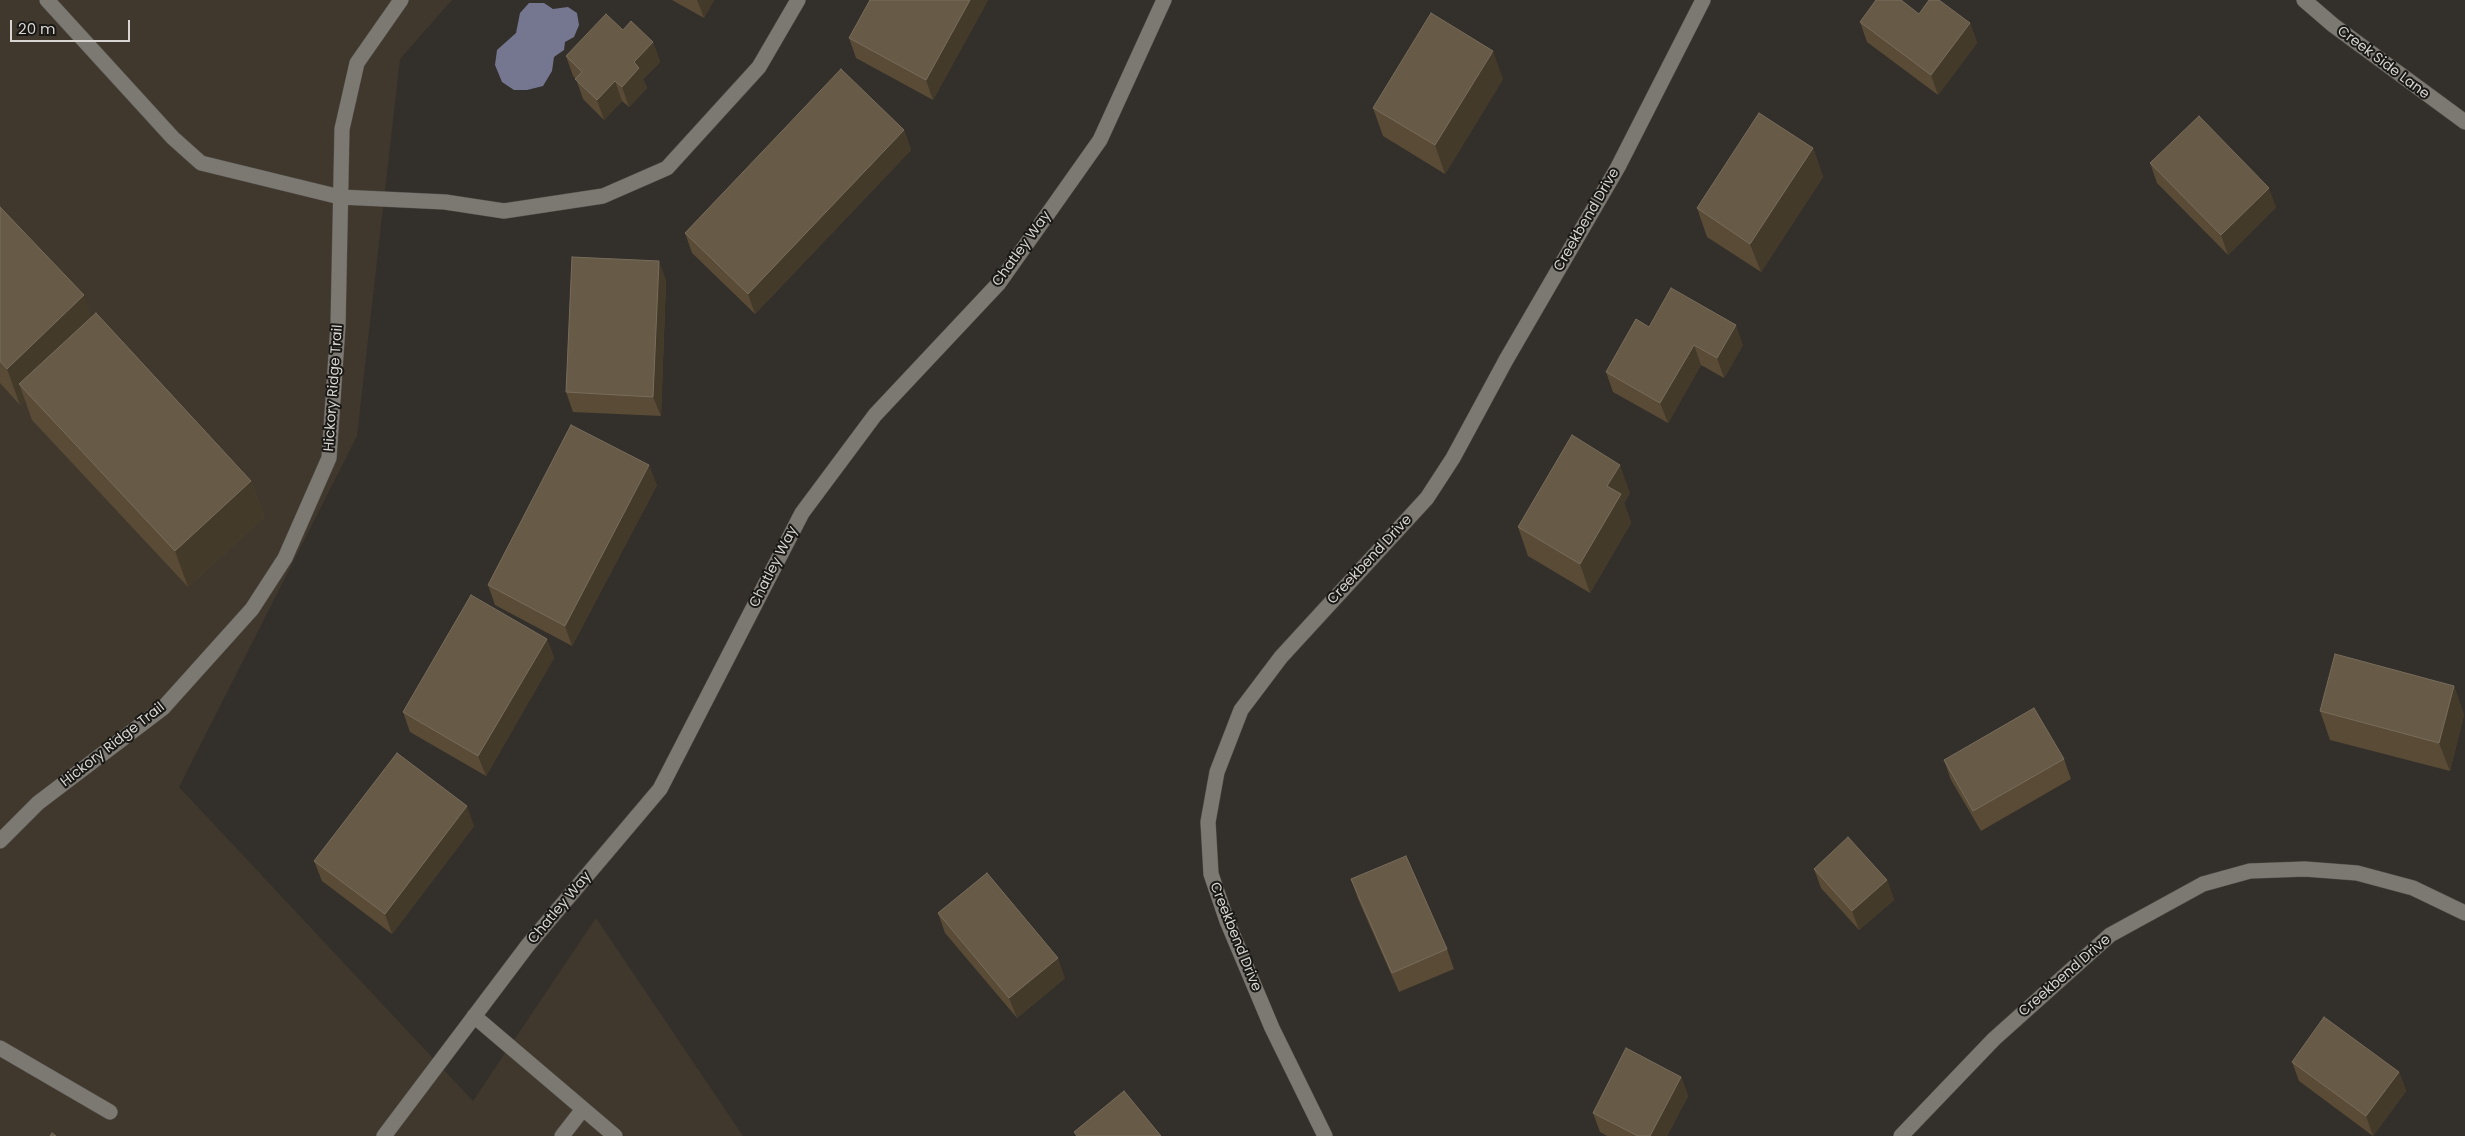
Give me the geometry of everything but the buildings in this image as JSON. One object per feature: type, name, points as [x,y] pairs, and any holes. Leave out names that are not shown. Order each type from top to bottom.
[{"type":"street","points":[[47,0],[173,138],[201,163],[340,197],[445,202],[504,211],[603,196],[667,168],[759,67],[798,0]]},
{"type":"street","name":"Hickory Ridge Trail","points":[[0,841],[38,802],[163,708],[252,609],[285,558],[330,458],[338,326],[342,129],[357,63],[401,0]]},
{"type":"street","name":"Chatley Way","points":[[384,1136],[528,945],[660,789],[802,513],[875,415],[1000,283],[1100,140],[1164,0]]},
{"type":"street","name":"Creekbend Drive","points":[[1325,1136],[1272,1028],[1227,921],[1211,874],[1208,822],[1217,772],[1242,710],[1281,657],[1427,498],[1453,458],[1506,360],[1618,167],[1703,0]]},
{"type":"street","name":"Creek Side Lane","points":[[2304,0],[2340,30],[2465,122]]},
{"type":"street","name":"Creekbend Drive","points":[[1901,1136],[1994,1039],[2103,942],[2203,884],[2250,871],[2305,869],[2357,873],[2412,888],[2465,913]]},
{"type":"street","points":[[474,1016],[615,1136]]},
{"type":"street","points":[[0,1048],[110,1112]]},
{"type":"street","points":[[562,1136],[583,1109]]},
{"type":"shaded area","points":[[0,0],[452,0],[400,59],[357,436],[179,787],[473,1101],[596,918],[743,1136],[0,1136]]},
{"type":"water","points":[[529,3],[544,3],[553,9],[568,7],[577,13],[579,25],[574,37],[565,42],[564,50],[554,57],[552,71],[543,86],[527,90],[514,90],[502,82],[495,65],[497,50],[516,33],[520,13]]}]
